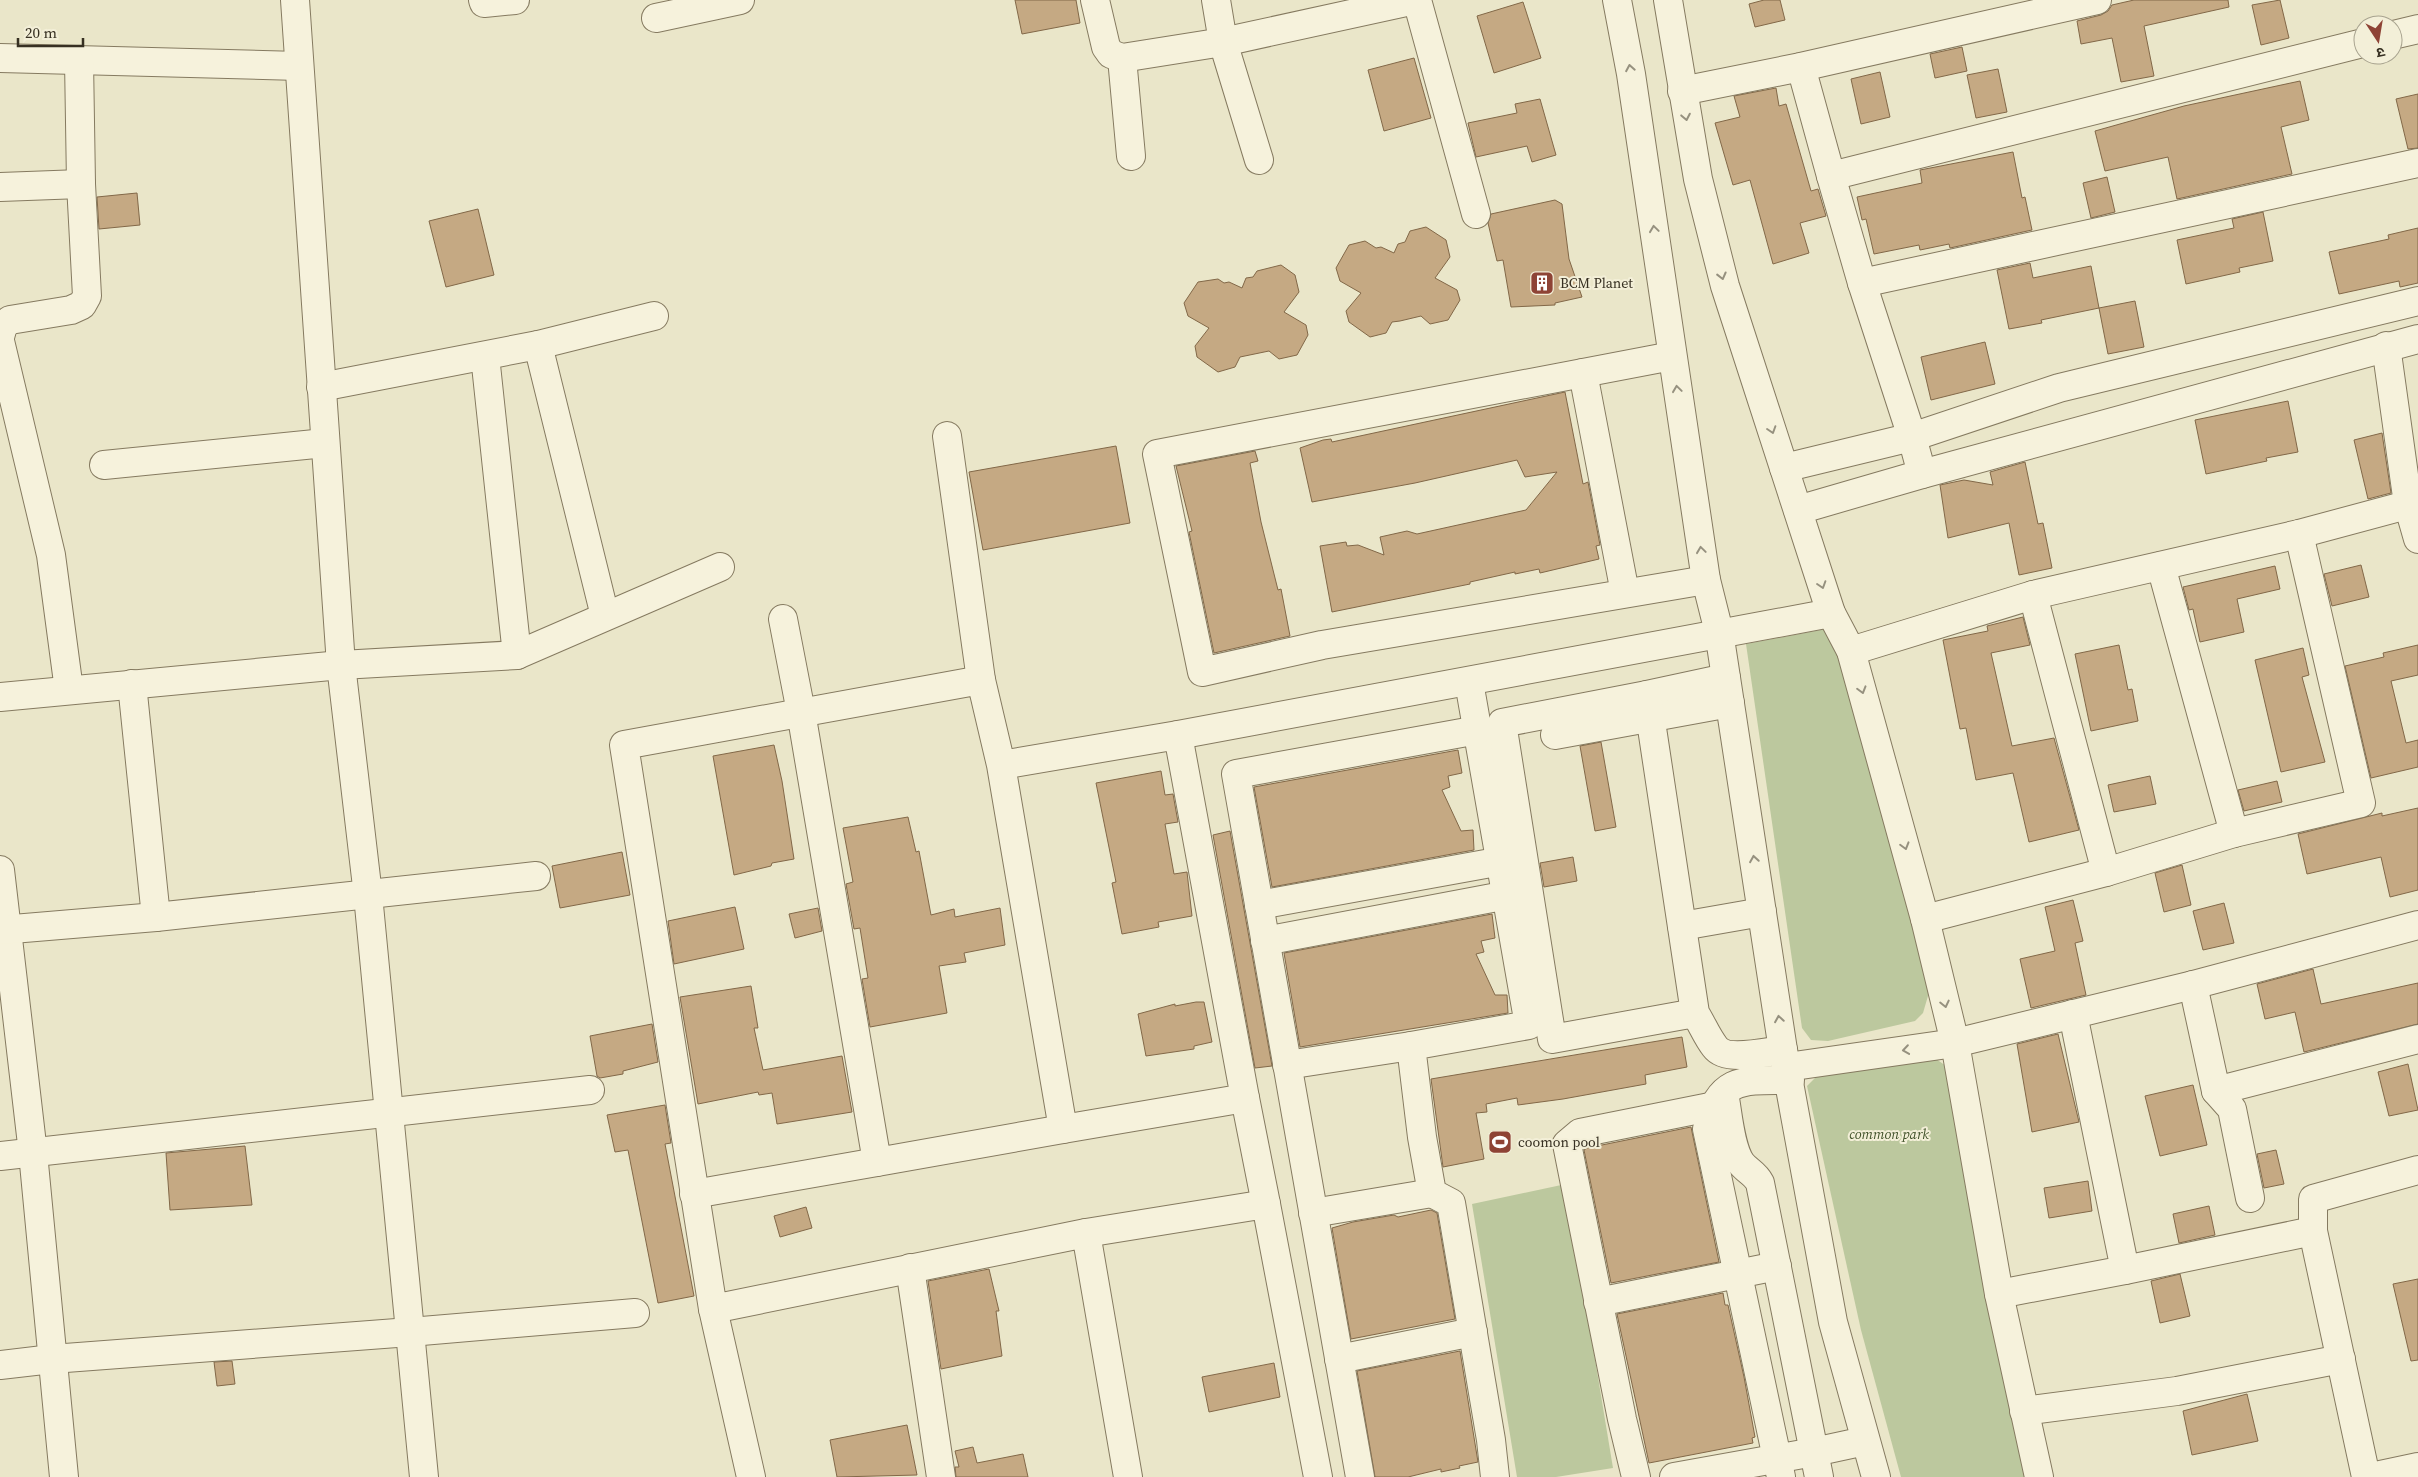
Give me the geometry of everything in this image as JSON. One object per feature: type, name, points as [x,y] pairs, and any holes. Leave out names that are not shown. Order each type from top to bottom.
[{"type":"street","points":[[295,0],[298,66],[341,665],[368,895],[387,1112],[424,1477]]},
{"type":"street","points":[[483,0],[484,3],[515,0]]},
{"type":"street","points":[[656,18],[740,0]]},
{"type":"street","points":[[1095,0],[1106,46],[1111,54],[1122,58],[1223,42],[1416,0],[1476,214]]},
{"type":"street","points":[[1216,0],[1223,42],[1259,160]]},
{"type":"street","points":[[1617,0],[1631,74],[1706,580],[1719,632],[1787,1066],[1833,1322],[1876,1477]]},
{"type":"street","points":[[1668,0],[1698,179],[1725,286],[1831,613],[1851,651],[1926,919],[1955,1043],[2000,1294],[2039,1477]]},
{"type":"street","points":[[1682,91],[1801,67],[2097,0]]},
{"type":"street","points":[[2403,33],[2418,29]]},
{"type":"street","points":[[1831,176],[2353,46]]},
{"type":"street","points":[[0,58],[298,66]]},
{"type":"street","points":[[1122,58],[1131,156]]},
{"type":"street","points":[[68,690],[51,555],[0,339],[3,326],[10,320],[71,310],[82,305],[87,296],[81,184],[79,60]]},
{"type":"street","points":[[1801,67],[1862,283],[1912,437],[1922,474]]},
{"type":"street","points":[[1862,283],[2418,163]]},
{"type":"street","points":[[0,187],[81,184]]},
{"type":"street","points":[[1784,468],[1912,437],[2059,388],[2418,301]]},
{"type":"street","points":[[321,387],[538,345],[654,316]]},
{"type":"street","points":[[1798,510],[1922,474],[2418,338]]},
{"type":"street","points":[[538,345],[605,616]]},
{"type":"street","points":[[2386,346],[2418,539]]},
{"type":"street","points":[[485,356],[517,654]]},
{"type":"street","points":[[1672,356],[1157,454],[1202,672],[1322,645],[1706,580]]},
{"type":"street","points":[[1583,373],[1625,593]]},
{"type":"street","points":[[947,436],[981,680],[1001,765],[1063,1129]]},
{"type":"street","points":[[104,465],[325,443]]},
{"type":"street","points":[[1851,651],[2033,595],[2299,534],[2413,503]]},
{"type":"street","points":[[1926,919],[2106,872],[2234,833],[2361,803],[2299,534]]},
{"type":"street","points":[[2161,566],[2234,833]]},
{"type":"street","points":[[0,697],[341,665],[517,654],[720,567]]},
{"type":"street","points":[[2033,595],[2106,872]]},
{"type":"street","points":[[1001,765],[1469,682],[1719,632],[1831,613]]},
{"type":"street","points":[[782,619],[801,712],[878,1162]]},
{"type":"street","points":[[751,1477],[713,1309],[624,745],[981,680]]},
{"type":"street","points":[[1287,1066],[1529,1025],[1508,895],[1469,682]]},
{"type":"street","points":[[132,684],[156,917]]},
{"type":"street","points":[[1695,1013],[1552,1039],[1502,723],[1649,706],[1728,691]]},
{"type":"street","points":[[1555,735],[1649,706]]},
{"type":"street","points":[[1649,706],[1695,1013],[1716,1048],[1725,1055],[1787,1066]]},
{"type":"street","points":[[1360,1477],[1236,774],[1478,730]]},
{"type":"street","points":[[1178,735],[1318,1477]]},
{"type":"street","points":[[1259,905],[1502,861]]},
{"type":"street","points":[[0,870],[3,930],[34,1153],[64,1477]]},
{"type":"street","points":[[3,930],[156,917],[536,876]]},
{"type":"street","points":[[1265,941],[1508,895]]},
{"type":"street","points":[[1682,926],[1762,912]]},
{"type":"street","points":[[1779,1468],[1707,1129],[1710,1112],[1728,1087],[1787,1066],[1955,1043],[2194,985],[2418,925]]},
{"type":"street","points":[[2194,985],[2216,1091],[2232,1109],[2250,1198]]},
{"type":"street","points":[[2073,1014],[2125,1270]]},
{"type":"street","points":[[2216,1091],[2418,1039]]},
{"type":"street","points":[[1411,1046],[1422,1137],[1432,1193]]},
{"type":"street","points":[[0,1156],[590,1090]]},
{"type":"street","points":[[694,1194],[1245,1098]]},
{"type":"street","points":[[1720,1099],[1735,1150],[1742,1164],[1756,1174],[1760,1183],[1817,1464]]},
{"type":"street","points":[[1636,1477],[1598,1302],[1567,1144],[1580,1133],[1720,1099]]},
{"type":"street","points":[[2366,1477],[2313,1231],[2313,1199],[2418,1170]]},
{"type":"street","points":[[1314,1213],[1432,1193],[1451,1203],[1491,1440],[1495,1477]]},
{"type":"street","points":[[713,1309],[1086,1233],[1266,1204]]},
{"type":"street","points":[[2000,1294],[2313,1231]]},
{"type":"street","points":[[1086,1233],[1128,1477]]},
{"type":"street","points":[[1598,1302],[1777,1266]]},
{"type":"street","points":[[910,1268],[941,1477]]},
{"type":"street","points":[[0,1365],[52,1359],[635,1313]]},
{"type":"street","points":[[1339,1359],[1473,1332]]},
{"type":"street","points":[[2024,1411],[2177,1391],[2341,1359]]},
{"type":"street","points":[[1674,1477],[1817,1464],[1866,1441]]},
{"type":"street","points":[[2372,1477],[2418,1467]]},
{"type":"green space","points":[[1831,628],[1930,989],[1923,1013],[1915,1021],[1828,1041],[1811,1040],[1802,1028],[1746,644]]},
{"type":"green space","name":"common park","points":[[1929,1054],[1946,1066],[2025,1477],[1901,1477],[1861,1330],[1807,1086],[1821,1072]]},
{"type":"green space","points":[[1566,1184],[1613,1468],[1556,1477],[1517,1477],[1472,1204]]},
{"type":"building","points":[[1015,0],[1076,0],[1080,23],[1022,34]]},
{"type":"building","points":[[1764,0],[1780,0],[1785,20],[1755,27],[1749,4]]},
{"type":"building","points":[[2134,0],[2228,0],[2229,7],[2144,26],[2154,76],[2121,82],[2112,38],[2081,44],[2077,21],[2101,15],[2108,11],[2112,5]]},
{"type":"building","points":[[2280,0],[2289,38],[2261,45],[2252,5]]},
{"type":"building","points":[[1523,2],[1541,58],[1494,73],[1477,16]]},
{"type":"building","points":[[1962,47],[1967,71],[1935,78],[1930,54]]},
{"type":"building","points":[[1414,58],[1431,118],[1384,131],[1368,70]]},
{"type":"building","points":[[1998,69],[2007,112],[1976,118],[1967,75]]},
{"type":"building","points":[[1880,72],[1890,117],[1861,124],[1851,79]]},
{"type":"building","points":[[2300,81],[2309,120],[2281,127],[2292,174],[2177,199],[2168,157],[2105,171],[2095,131],[2184,106]]},
{"type":"building","points":[[1776,88],[1779,106],[1786,104],[1811,191],[1818,189],[1826,216],[1800,223],[1809,253],[1773,264],[1750,180],[1733,185],[1715,123],[1740,117],[1734,96]]},
{"type":"building","points":[[2418,94],[2418,148],[2408,149],[2396,99]]},
{"type":"building","points":[[1540,99],[1556,155],[1532,162],[1527,146],[1476,157],[1468,123],[1517,113],[1515,104]]},
{"type":"building","points":[[2013,152],[2022,198],[2025,197],[2032,230],[1950,248],[1949,244],[1920,250],[1919,245],[1874,254],[1866,219],[1862,220],[1857,197],[1922,183],[1920,170]]},
{"type":"building","points":[[2107,177],[2115,212],[2091,218],[2083,183]]},
{"type":"building","points":[[137,193],[140,225],[99,229],[97,197]]},
{"type":"building","points":[[1555,200],[1562,204],[1569,259],[1582,297],[1555,303],[1555,305],[1511,307],[1503,260],[1497,261],[1488,223],[1491,214]]},
{"type":"building","points":[[478,209],[494,275],[446,287],[429,221]]},
{"type":"building","points":[[2263,212],[2273,261],[2239,268],[2240,272],[2186,284],[2177,240],[2234,228],[2232,219]]},
{"type":"building","points":[[1426,227],[1446,240],[1450,257],[1435,278],[1457,290],[1460,300],[1448,320],[1430,324],[1421,316],[1392,322],[1386,333],[1370,337],[1349,322],[1346,311],[1361,293],[1340,281],[1336,268],[1349,245],[1365,241],[1376,248],[1381,247],[1394,253],[1398,244],[1405,242],[1410,231]]},
{"type":"building","points":[[2418,228],[2418,283],[2400,287],[2399,281],[2339,294],[2329,252],[2389,239],[2388,235]]},
{"type":"building","points":[[2030,263],[2033,278],[2091,266],[2099,308],[2041,320],[2042,323],[2009,329],[1997,270]]},
{"type":"building","points":[[1281,265],[1295,275],[1299,292],[1284,312],[1306,325],[1308,335],[1297,355],[1279,359],[1269,351],[1240,357],[1235,367],[1218,372],[1197,357],[1195,346],[1209,328],[1188,316],[1184,303],[1198,282],[1218,279],[1224,283],[1229,282],[1242,288],[1246,278],[1253,277],[1257,271]]},
{"type":"building","points":[[2135,301],[2144,347],[2108,354],[2099,308]]},
{"type":"building","points":[[1985,342],[1995,384],[1931,400],[1921,357]]},
{"type":"building","points":[[1565,392],[1583,484],[1588,482],[1600,545],[1596,546],[1599,559],[1540,573],[1539,569],[1515,574],[1515,572],[1470,582],[1470,584],[1332,612],[1320,546],[1346,542],[1347,546],[1358,545],[1384,555],[1380,537],[1407,531],[1417,534],[1526,510],[1557,472],[1525,477],[1517,460],[1415,483],[1312,502],[1300,448],[1323,440],[1331,439],[1332,442]]},
{"type":"building","points":[[2288,401],[2298,452],[2266,458],[2267,461],[2206,474],[2195,420]]},
{"type":"building","points":[[2382,433],[2391,493],[2368,499],[2354,440]]},
{"type":"building","points":[[1116,446],[1130,523],[983,550],[969,472]]},
{"type":"building","points":[[1255,451],[1258,461],[1250,463],[1261,522],[1278,590],[1281,589],[1290,636],[1214,653],[1189,532],[1192,531],[1176,466]]},
{"type":"building","points":[[2025,462],[2038,524],[2043,523],[2052,568],[2019,575],[2009,523],[1948,538],[1940,485],[1964,480],[1993,485],[1990,472]]},
{"type":"building","points":[[2361,565],[2369,597],[2332,606],[2324,574]]},
{"type":"building","points":[[2275,566],[2280,589],[2237,599],[2244,632],[2200,642],[2193,609],[2189,610],[2183,587]]},
{"type":"building","points":[[2023,617],[2030,645],[1991,653],[2012,746],[2054,738],[2079,830],[2029,842],[2013,773],[1976,780],[1966,728],[1960,729],[1943,640],[1988,631],[1987,626]]},
{"type":"building","points":[[2119,645],[2128,690],[2132,689],[2138,721],[2091,731],[2075,654]]},
{"type":"building","points":[[2418,645],[2418,675],[2391,681],[2406,743],[2418,740],[2418,767],[2371,778],[2345,666],[2384,657],[2383,653]]},
{"type":"building","points":[[2303,648],[2309,675],[2302,677],[2325,762],[2281,772],[2255,660]]},
{"type":"building","points":[[1601,742],[1616,827],[1595,831],[1580,746]]},
{"type":"building","points":[[774,745],[782,781],[794,859],[772,863],[771,866],[734,875],[713,756]]},
{"type":"building","points":[[1458,750],[1462,773],[1448,776],[1450,787],[1442,790],[1461,831],[1473,830],[1474,850],[1272,887],[1254,787]]},
{"type":"building","points":[[1161,771],[1165,795],[1173,794],[1178,822],[1165,824],[1174,874],[1187,872],[1192,916],[1158,922],[1159,927],[1122,934],[1112,883],[1116,882],[1096,783]]},
{"type":"building","points":[[2150,776],[2156,804],[2114,812],[2108,785]]},
{"type":"building","points":[[2277,781],[2282,802],[2244,811],[2238,790]]},
{"type":"building","points":[[2418,808],[2418,890],[2390,897],[2381,857],[2307,874],[2298,834],[2382,813],[2382,816]]},
{"type":"building","points":[[908,817],[916,852],[919,851],[931,915],[954,909],[955,917],[1000,908],[1005,945],[964,953],[966,962],[939,966],[947,1013],[870,1027],[862,979],[868,978],[860,928],[854,929],[846,884],[853,882],[843,828]]},
{"type":"building","points":[[1230,831],[1272,1066],[1255,1068],[1213,835]]},
{"type":"building","points":[[622,852],[630,895],[560,908],[552,866]]},
{"type":"building","points":[[1573,857],[1577,881],[1544,887],[1540,863]]},
{"type":"building","points":[[2182,865],[2191,905],[2164,912],[2155,873]]},
{"type":"building","points":[[2073,900],[2083,941],[2075,943],[2086,995],[2031,1008],[2020,959],[2055,951],[2045,907]]},
{"type":"building","points":[[2224,903],[2234,943],[2203,950],[2193,911]]},
{"type":"building","points":[[735,907],[744,949],[674,964],[668,921]]},
{"type":"building","points":[[818,908],[822,931],[795,938],[789,914]]},
{"type":"building","points":[[1492,914],[1495,938],[1481,941],[1484,952],[1476,954],[1495,995],[1507,995],[1508,1013],[1300,1047],[1284,953]]},
{"type":"building","points":[[2313,969],[2321,1004],[2418,983],[2418,1024],[2304,1052],[2295,1012],[2265,1019],[2257,984]]},
{"type":"building","points":[[751,986],[758,1028],[754,1028],[763,1070],[842,1056],[852,1112],[777,1124],[772,1093],[759,1095],[758,1092],[698,1104],[680,997]]},
{"type":"building","points":[[1204,1002],[1212,1042],[1194,1046],[1194,1049],[1146,1056],[1138,1014],[1175,1004],[1175,1006]]},
{"type":"building","points":[[652,1024],[658,1062],[623,1071],[623,1074],[600,1078],[597,1076],[590,1036]]},
{"type":"building","points":[[2058,1034],[2079,1122],[2032,1132],[2017,1044]]},
{"type":"building","points":[[1682,1037],[1687,1067],[1645,1075],[1646,1084],[1518,1105],[1517,1098],[1486,1104],[1487,1112],[1476,1113],[1484,1159],[1443,1167],[1431,1079]]},
{"type":"building","points":[[2408,1064],[2418,1110],[2389,1116],[2378,1072]]},
{"type":"building","points":[[2193,1085],[2207,1145],[2160,1156],[2145,1096]]},
{"type":"building","points":[[665,1105],[671,1143],[665,1144],[694,1296],[658,1303],[628,1150],[615,1152],[607,1115]]},
{"type":"building","points":[[1691,1127],[1719,1262],[1611,1283],[1584,1150]]},
{"type":"building","points":[[245,1146],[252,1205],[170,1210],[166,1153]]},
{"type":"building","points":[[2276,1150],[2284,1184],[2264,1188],[2257,1154]]},
{"type":"building","points":[[2088,1181],[2092,1211],[2049,1218],[2044,1188]]},
{"type":"building","points":[[2209,1206],[2215,1235],[2179,1243],[2173,1214]]},
{"type":"building","points":[[806,1207],[812,1228],[780,1237],[774,1216]]},
{"type":"building","points":[[1431,1210],[1437,1213],[1455,1319],[1351,1339],[1332,1228],[1353,1222],[1394,1215],[1398,1217]]},
{"type":"building","points":[[989,1269],[999,1311],[996,1311],[1002,1356],[941,1369],[928,1281]]},
{"type":"building","points":[[2180,1274],[2190,1316],[2160,1323],[2151,1281]]},
{"type":"building","points":[[2418,1279],[2418,1360],[2411,1361],[2393,1284]]},
{"type":"building","points":[[1723,1293],[1725,1305],[1728,1305],[1744,1377],[1755,1437],[1752,1438],[1753,1443],[1649,1463],[1617,1314]]},
{"type":"building","points":[[1460,1351],[1478,1462],[1459,1466],[1460,1468],[1441,1472],[1441,1469],[1408,1477],[1375,1477],[1357,1371]]},
{"type":"building","points":[[232,1361],[235,1384],[217,1386],[214,1362]]},
{"type":"building","points":[[1274,1363],[1280,1397],[1209,1412],[1202,1377]]},
{"type":"building","points":[[2247,1394],[2258,1441],[2192,1455],[2183,1411]]},
{"type":"building","points":[[907,1425],[917,1475],[837,1477],[830,1440]]},
{"type":"building","points":[[973,1447],[977,1463],[1023,1454],[1028,1477],[956,1477],[955,1467],[959,1467],[955,1451]]},
{"type":"place","name":"BCM Planet","points":[[1542,283]]},
{"type":"place","name":"coomon pool","points":[[1500,1142]]}]
